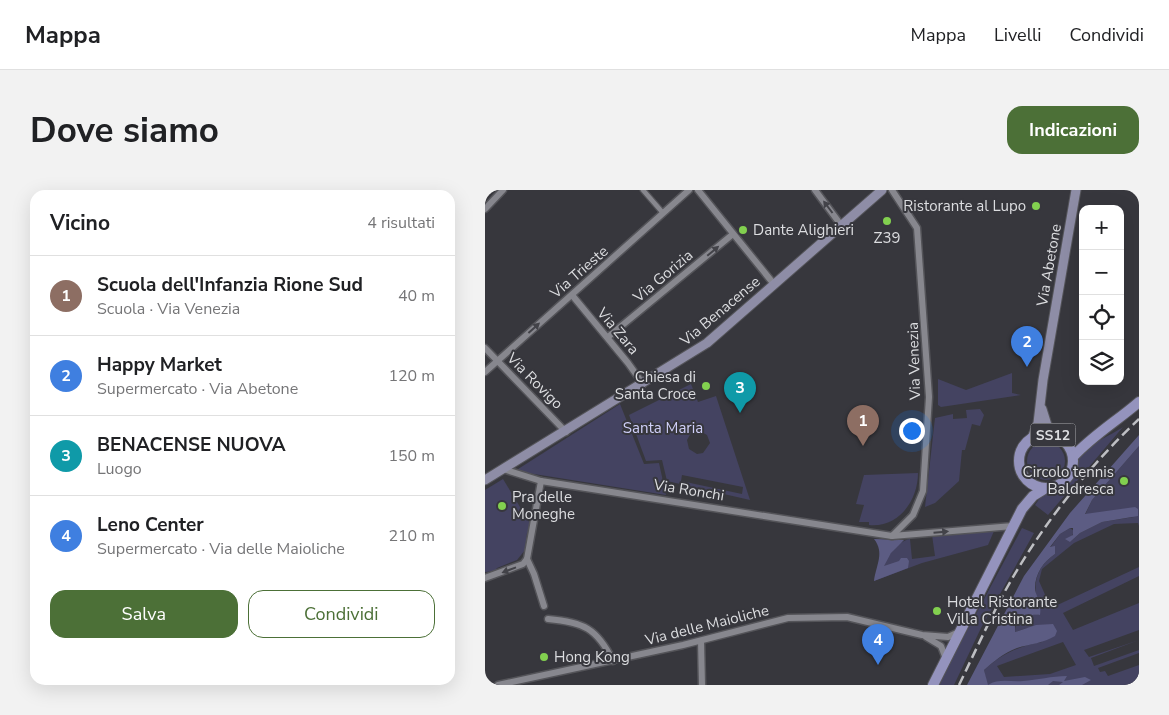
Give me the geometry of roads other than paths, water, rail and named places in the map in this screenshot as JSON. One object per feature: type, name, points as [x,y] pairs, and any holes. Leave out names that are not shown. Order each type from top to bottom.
[{"type":"main road","name":"Via Abetone","points":[[1041,404],[1043,380],[1077,190]]},
{"type":"main road","name":"Via Benacense","points":[[485,480],[566,432],[707,343],[773,283],[880,191]]},
{"type":"main road","points":[[1073,457],[1087,441],[1105,430],[1139,402]]},
{"type":"main road","name":"SS12","points":[[933,685],[1022,509],[1033,496],[1045,488],[1063,482],[1073,466],[1073,457],[1067,444],[1047,425],[1041,404]]},
{"type":"main road","name":"SS12","points":[[1032,438],[1038,423],[1041,404]]},
{"type":"main road","name":"SS12","points":[[1022,509],[1025,489],[1024,478],[1019,467],[1019,459],[1024,445],[1032,438],[1044,434],[1059,438]]},
{"type":"main road","points":[[1067,444],[1087,441]]},
{"type":"main road","points":[[1024,478],[1032,484],[1045,488]]},
{"type":"street","points":[[485,209],[503,190]]},
{"type":"street","points":[[643,190],[663,213]]},
{"type":"street","name":"Via Trieste","points":[[485,372],[689,190]]},
{"type":"street","points":[[698,190],[773,283]]},
{"type":"street","points":[[815,190],[841,225]]},
{"type":"street","name":"Via Venezia","points":[[892,536],[913,515],[923,491],[929,397],[917,228],[893,190]]},
{"type":"street","name":"Via Gorizia","points":[[608,337],[733,234]]},
{"type":"street","name":"Via Zara","points":[[572,296],[608,337],[643,384]]},
{"type":"street","name":"Via Rovigo","points":[[485,348],[566,432]]},
{"type":"street","name":"Via Ronchi","points":[[503,469],[541,481],[663,498],[892,536]]},
{"type":"street","points":[[485,578],[523,564],[527,559],[541,481]]},
{"type":"street","points":[[892,536],[1013,526]]},
{"type":"street","points":[[527,559],[544,606]]},
{"type":"street","name":"Via delle Maioliche","points":[[498,685],[531,681],[701,641],[788,618],[829,616],[859,618],[922,635],[948,637],[959,632]]},
{"type":"street","points":[[548,619],[587,627],[601,639],[613,661]]},
{"type":"street","name":"Via delle Maioliche","points":[[922,635],[941,646],[946,659]]},
{"type":"street","points":[[701,641],[702,685]]},
{"type":"railway","points":[[959,685],[1004,593],[1032,546],[1082,479],[1139,419]]},
{"type":"place","name":"Ristorante al Lupo","points":[[1036,206]]},
{"type":"place","name":"Z39","points":[[887,221]]},
{"type":"place","name":"Dante Alighieri","points":[[743,230]]},
{"type":"place","name":"Happy Market","points":[[1027,367]]},
{"type":"place","name":"Chiesa di Santa Croce","points":[[706,386]]},
{"type":"place","name":"BENACENSE NUOVA","points":[[740,413]]},
{"type":"place","name":"Scuola dell'Infanzia Rione Sud","points":[[863,446]]},
{"type":"place","name":"Circolo tennis Baldresca","points":[[1124,481]]},
{"type":"place","name":"Pra delle Moneghe","points":[[502,506]]},
{"type":"place","name":"Hotel Ristorante Villa Cristina","points":[[937,611]]},
{"type":"place","name":"Hong Kong","points":[[544,657]]},
{"type":"place","name":"Leno Center","points":[[878,665]]},
{"type":"park label","name":"Santa Maria","points":[[663,428]]}]
